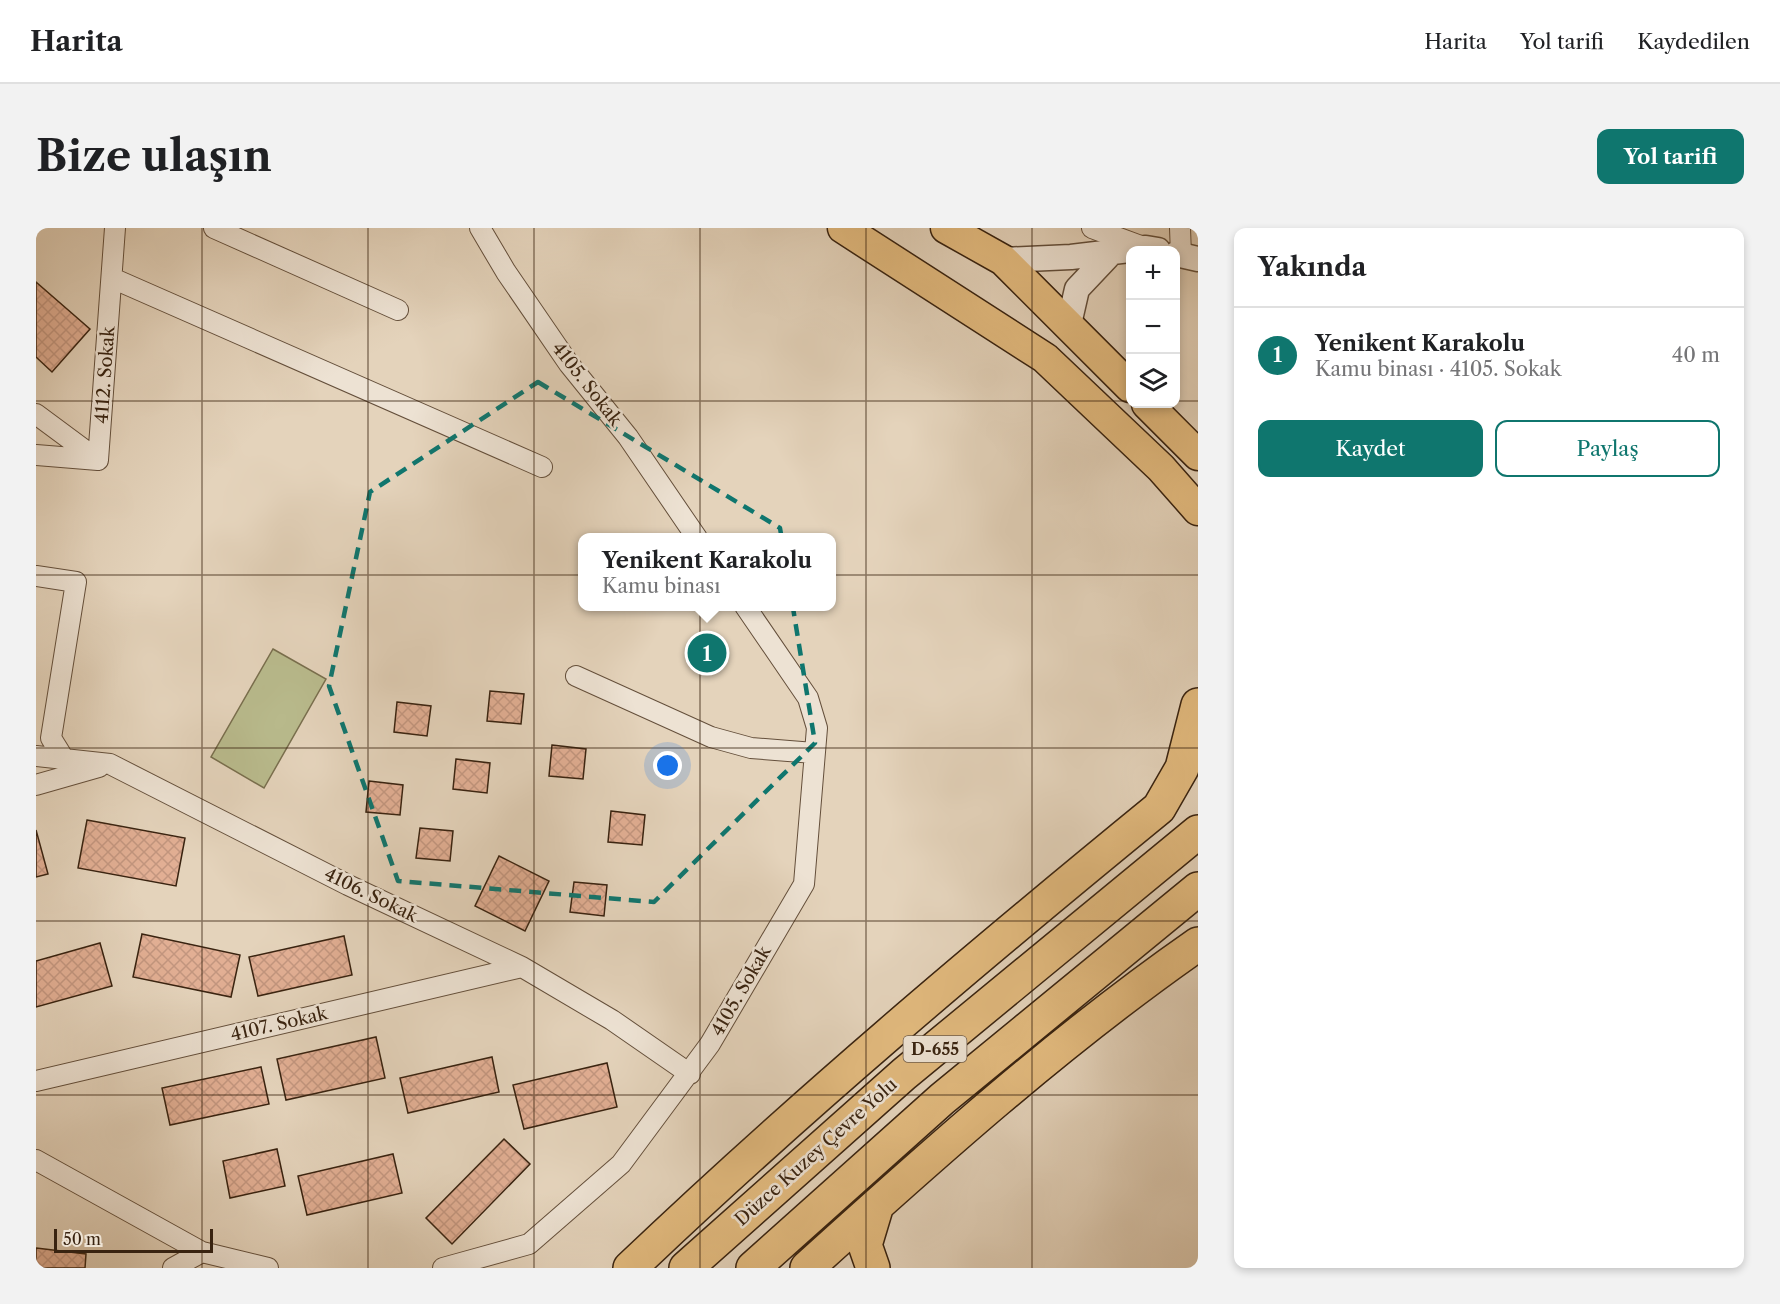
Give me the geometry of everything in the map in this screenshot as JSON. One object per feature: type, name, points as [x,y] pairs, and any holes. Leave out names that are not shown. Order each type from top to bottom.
[{"type":"highway","points":[[630,1268],[698,1203],[889,1033],[1159,808],[1182,768],[1198,705]]},
{"type":"highway","name":"Düzce Kuzey Çevre Yolu","points":[[686,1268],[904,1074],[1194,835]]},
{"type":"highway","name":"D-655","points":[[753,1268],[942,1099],[1198,889]]},
{"type":"highway","points":[[807,1268],[1014,1087],[1146,980],[1198,944]]},
{"type":"highway","points":[[873,1268],[865,1245],[877,1205]]},
{"type":"main road","points":[[843,228],[1045,358],[1161,468],[1198,510]]},
{"type":"main road","points":[[946,228],[1003,260],[1126,382]]},
{"type":"main road","points":[[1151,408],[1198,454]]},
{"type":"street","name":"4112. Sokak","points":[[98,460],[115,228]]},
{"type":"street","points":[[214,228],[398,310]]},
{"type":"street","name":"4105. Sokak","points":[[480,228],[506,272],[569,364],[628,437],[694,533]]},
{"type":"street","points":[[1092,228],[1150,246]]},
{"type":"street","points":[[1174,246],[1180,228]]},
{"type":"street","points":[[1069,324],[1077,289],[1111,253]]},
{"type":"street","points":[[1003,260],[1126,253]]},
{"type":"street","points":[[112,278],[542,467]]},
{"type":"street","points":[[36,414],[98,460]]},
{"type":"street","points":[[36,455],[98,460]]},
{"type":"street","points":[[36,576],[76,582],[51,738],[64,759]]},
{"type":"street","name":"4105. Sokak","points":[[443,1268],[529,1244],[621,1164],[690,1074],[804,884],[817,728],[808,698],[748,611]]},
{"type":"street","points":[[576,676],[711,737],[751,748],[814,753]]},
{"type":"street","name":"4106. Sokak","points":[[36,756],[110,764],[348,885],[522,967],[612,1020],[690,1074]]},
{"type":"street","points":[[36,785],[110,764]]},
{"type":"street","name":"4107. Sokak","points":[[36,1081],[522,967]]},
{"type":"street","points":[[36,1160],[202,1252],[268,1268]]},
{"type":"street","points":[[173,1268],[202,1252]]},
{"type":"highlighted area","points":[[538,382],[780,528],[815,743],[654,902],[398,881],[329,686],[370,492]]},
{"type":"green space","points":[[273,649],[326,679],[264,788],[211,757]]},
{"type":"building","points":[[36,282],[90,329],[52,372],[36,357]]},
{"type":"building","points":[[490,691],[524,694],[521,724],[487,721]]},
{"type":"building","points":[[397,702],[431,706],[427,736],[394,732]]},
{"type":"building","points":[[552,745],[586,749],[583,779],[549,776]]},
{"type":"building","points":[[456,759],[490,763],[487,793],[453,789]]},
{"type":"building","points":[[369,781],[403,785],[400,815],[366,812]]},
{"type":"building","points":[[611,811],[645,815],[642,845],[608,842]]},
{"type":"building","points":[[87,820],[185,838],[176,886],[78,868]]},
{"type":"building","points":[[420,828],[453,831],[450,861],[416,858]]},
{"type":"building","points":[[36,830],[48,874],[36,877]]},
{"type":"building","points":[[499,856],[549,881],[525,931],[475,906]]},
{"type":"building","points":[[574,882],[607,885],[604,916],[570,912]]},
{"type":"building","points":[[142,934],[240,955],[231,997],[133,977]]},
{"type":"building","points":[[344,936],[352,975],[258,996],[249,957]]},
{"type":"building","points":[[100,943],[112,986],[36,1007],[36,961]]},
{"type":"building","points":[[376,1037],[385,1078],[286,1100],[277,1059]]},
{"type":"building","points":[[492,1057],[499,1092],[408,1113],[400,1078]]},
{"type":"building","points":[[607,1063],[617,1107],[524,1129],[513,1085]]},
{"type":"building","points":[[261,1067],[269,1104],[170,1125],[162,1088]]},
{"type":"building","points":[[504,1139],[530,1164],[452,1244],[426,1218]]},
{"type":"building","points":[[277,1149],[285,1186],[230,1198],[223,1161]]},
{"type":"building","points":[[393,1154],[402,1193],[307,1215],[298,1176]]},
{"type":"building","points":[[36,1248],[86,1254],[85,1268],[36,1268]]},
{"type":"place","name":"Yenikent Karakolu","points":[[707,653]]}]
